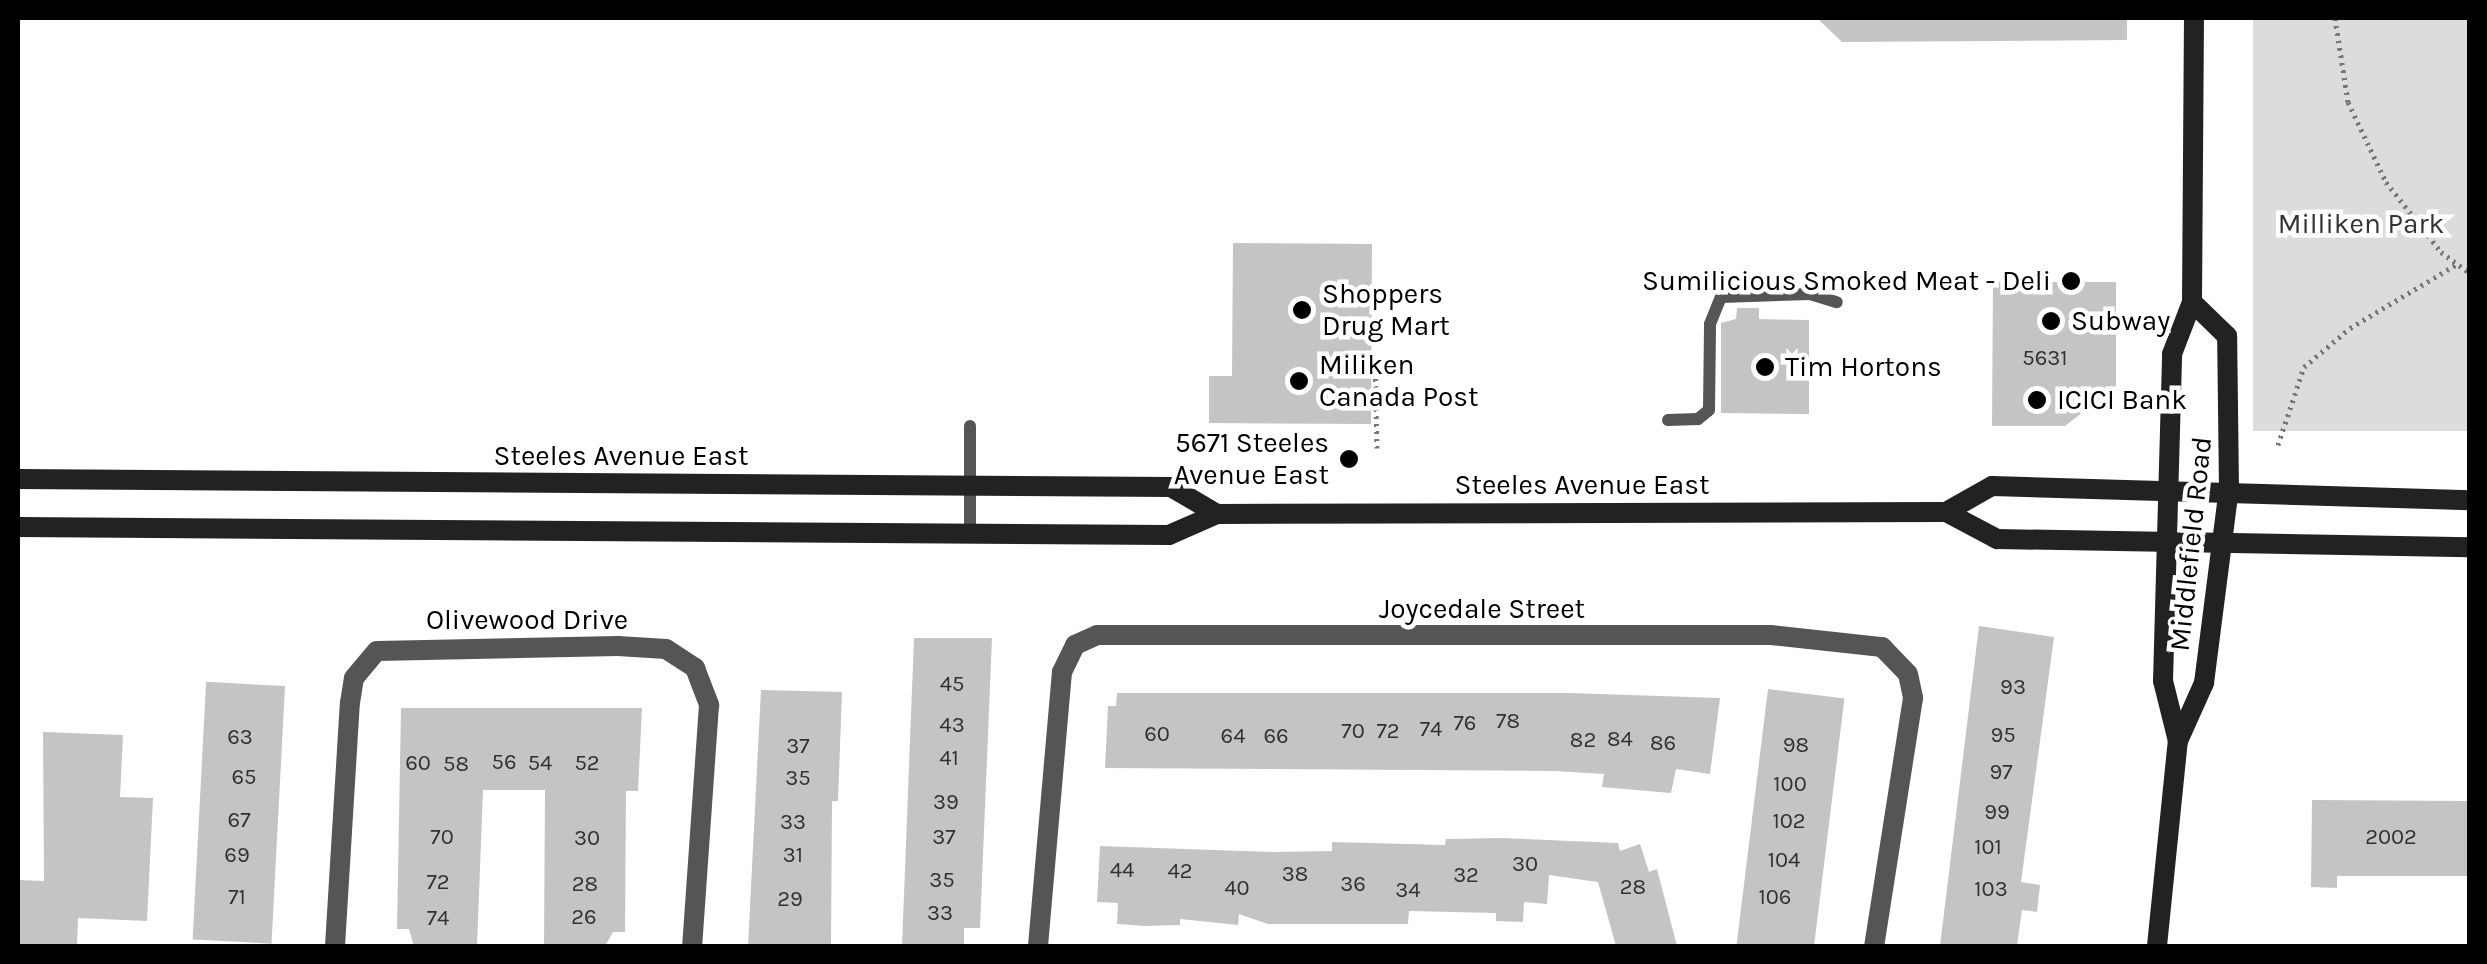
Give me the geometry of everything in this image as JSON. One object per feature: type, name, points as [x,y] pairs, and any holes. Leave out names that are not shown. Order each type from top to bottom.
[{"type":"main road","name":"Middlefield Road","points":[[2178,742],[2163,681],[2172,540],[2168,486],[2172,354],[2192,302],[2194,18]]},
{"type":"main road","name":"Middlefield Road","points":[[2157,946],[2178,742],[2204,683],[2229,489],[2228,336],[2192,302]]},
{"type":"main road","name":"Steeles Avenue East","points":[[18,479],[1170,487],[1217,514]]},
{"type":"main road","name":"Steeles Avenue East","points":[[1946,512],[1992,486],[2168,486],[2470,500]]},
{"type":"main road","name":"Steeles Avenue East","points":[[18,527],[1169,534],[1217,514],[1946,512],[1996,539],[2470,547]]},
{"type":"street","name":"Joycedale Street","points":[[1038,946],[1062,672],[1075,646],[1096,635],[1771,635],[1882,647],[1908,674],[1914,698],[1874,946]]},
{"type":"street","name":"Olivewood Drive","points":[[335,946],[350,703],[354,678],[377,651],[600,646],[666,650],[695,668],[706,694],[692,946]]},
{"type":"lane","points":[[1668,420],[1698,418],[1708,410],[1710,324],[1722,296],[1810,294],[1837,302]]},
{"type":"lane","points":[[970,426],[970,534]]},
{"type":"path","points":[[2336,18],[2348,102],[2386,182],[2457,264],[2470,273]]},
{"type":"path","points":[[2278,446],[2304,367],[2350,328],[2457,264]]},
{"type":"path","points":[[1375,356],[1377,448]]},
{"type":"green space","name":"Milliken Park","points":[[2253,18],[2469,18],[2469,431],[2253,431]]},
{"type":"building","points":[[1817,18],[2127,18],[2127,40],[1842,42]]},
{"type":"building","name":"Shoppers Drug Mart","points":[[1233,243],[1372,244],[1371,424],[1209,423],[1209,376],[1232,376]]},
{"type":"building","points":[[1993,282],[2116,282],[2116,386],[2065,426],[1992,426]]},
{"type":"building","name":"Tim Hortons","points":[[1737,308],[1759,308],[1759,319],[1809,320],[1809,414],[1721,413],[1721,323],[1736,319]]},
{"type":"building","points":[[1979,626],[2054,637],[2021,882],[2040,885],[2037,912],[2022,910],[2017,946],[1940,946]]},
{"type":"building","points":[[914,638],[992,638],[980,928],[964,928],[964,946],[902,946]]},
{"type":"building","points":[[206,682],[285,686],[271,944],[193,940]]},
{"type":"building","points":[[1768,689],[1844,698],[1814,946],[1736,946]]},
{"type":"building","points":[[761,690],[842,692],[838,801],[832,801],[831,946],[748,946]]},
{"type":"building","points":[[1117,693],[1569,693],[1720,698],[1710,774],[1676,769],[1671,793],[1602,787],[1604,774],[1555,771],[1105,768],[1108,706],[1116,706]]},
{"type":"building","points":[[401,708],[642,708],[638,791],[626,791],[625,932],[613,932],[605,946],[544,946],[545,790],[483,790],[477,946],[414,946],[409,929],[397,929]]},
{"type":"building","points":[[43,732],[123,735],[120,797],[153,798],[147,921],[78,918],[77,946],[18,946],[18,880],[44,881]]},
{"type":"building","points":[[2312,800],[2470,801],[2470,876],[2337,876],[2337,888],[2311,887]]},
{"type":"building","points":[[1446,839],[1618,843],[1620,851],[1640,844],[1649,872],[1657,869],[1677,946],[1616,946],[1598,882],[1549,875],[1547,904],[1524,902],[1523,922],[1496,921],[1496,913],[1409,911],[1408,924],[1268,924],[1239,914],[1238,925],[1180,919],[1180,925],[1145,926],[1117,924],[1118,903],[1097,902],[1100,846],[1332,851],[1332,842],[1445,845]]},
{"type":"place","name":"Sumilicious Smoked Meat - Deli","points":[[2071,281]]},
{"type":"place","name":"Shoppers Drug Mart","points":[[1302,310]]},
{"type":"place","name":"Subway","points":[[2051,321]]},
{"type":"place","name":"Tim Hortons","points":[[1765,367]]},
{"type":"place","name":"Miliken Canada Post","points":[[1299,381]]},
{"type":"place","name":"ICICI Bank","points":[[2037,400]]},
{"type":"place","name":"5671 Steeles Avenue East","points":[[1349,459]]}]
